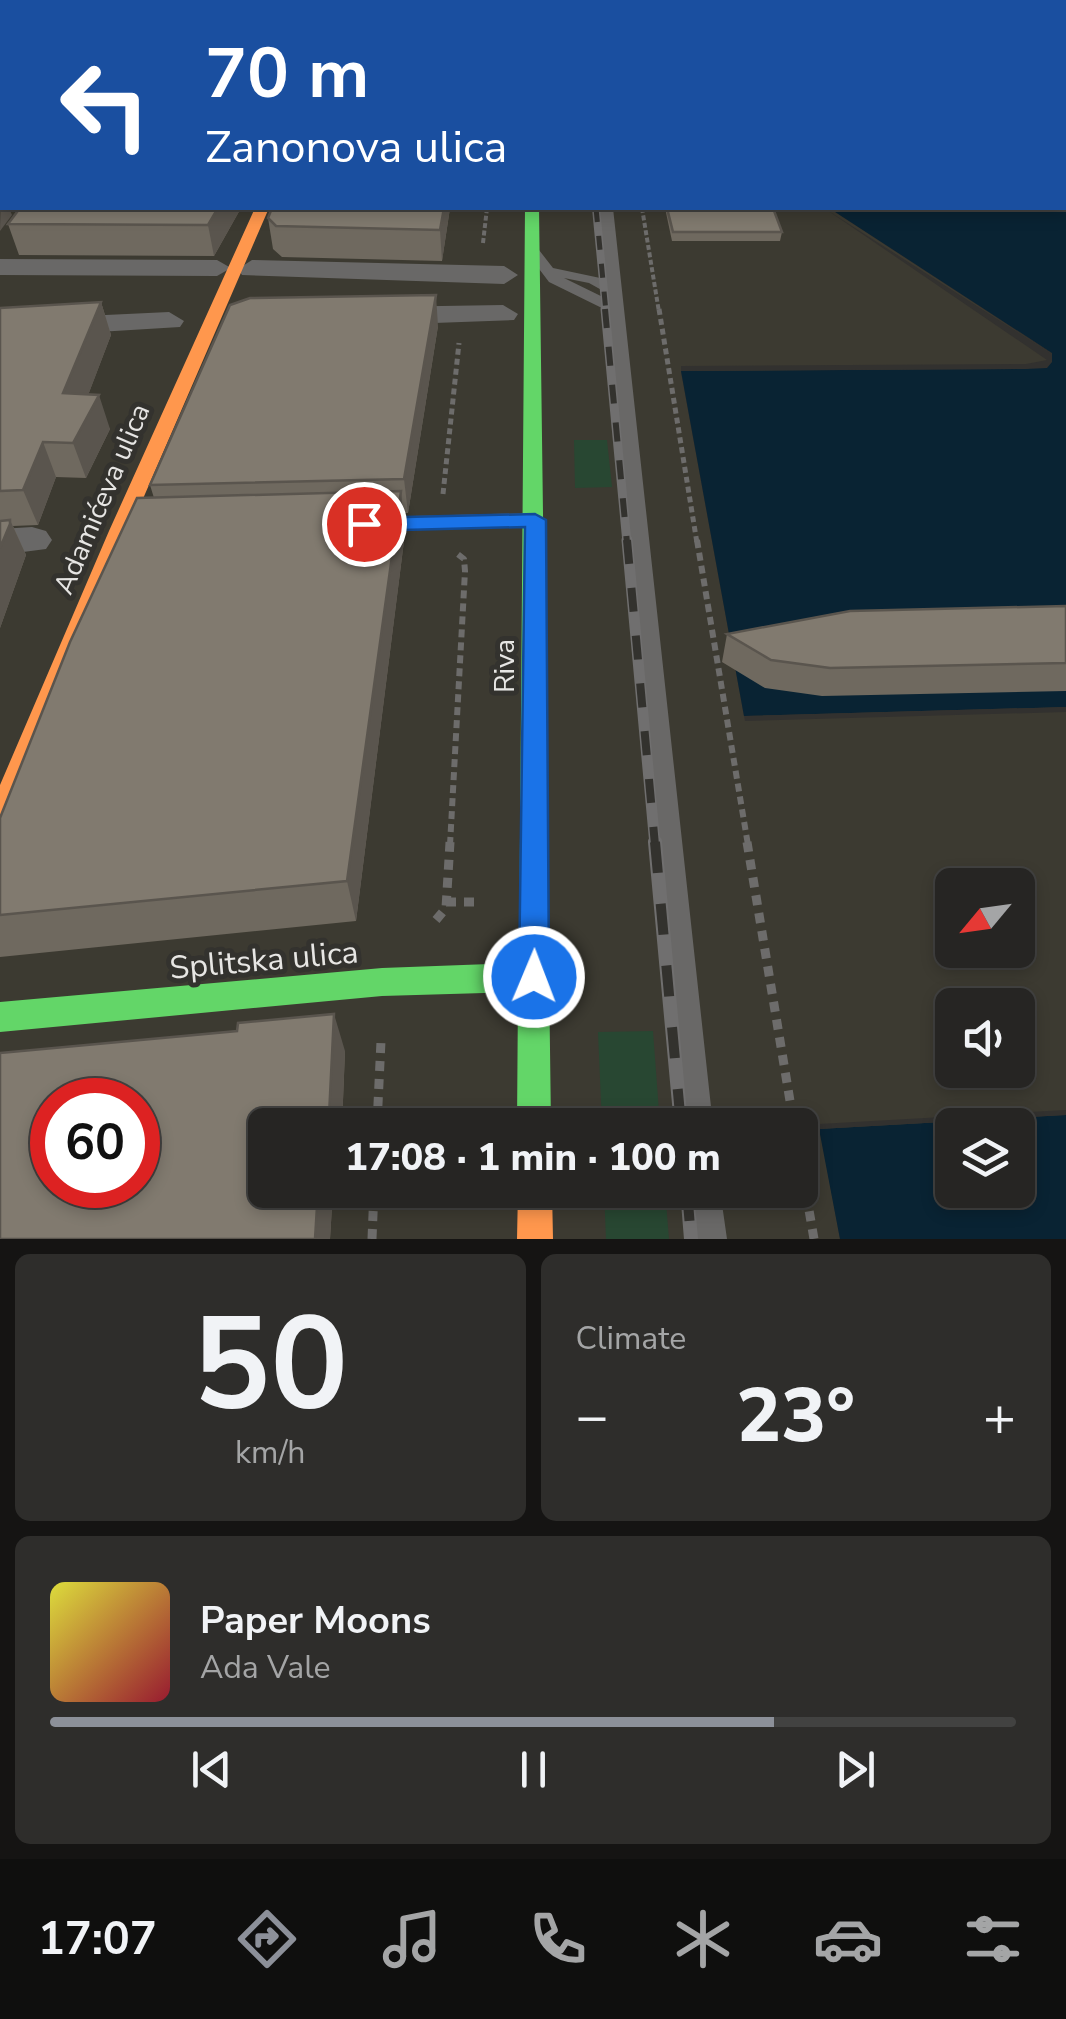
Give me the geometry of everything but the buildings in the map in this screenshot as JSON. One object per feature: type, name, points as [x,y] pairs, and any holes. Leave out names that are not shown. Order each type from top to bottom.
[{"type":"main road","name":"Adamićeva ulica","points":[[0,816],[128,530],[261,210]]},
{"type":"main road","name":"Riva","points":[[532,210],[538,257],[534,1108]]},
{"type":"main road","name":"Splitska ulica","points":[[0,1016],[382,982],[534,977]]},
{"type":"main road","points":[[535,1208],[535,1239]]},
{"type":"street","points":[[0,267],[206,271]]},
{"type":"street","points":[[252,269],[483,273],[461,320]]},
{"type":"street","points":[[0,289],[206,271]]},
{"type":"street","points":[[0,329],[172,327],[206,271]]},
{"type":"street","points":[[348,316],[461,320],[504,314]]},
{"type":"lane","points":[[606,210],[694,1108]]},
{"type":"lane","points":[[538,257],[568,288],[615,300]]},
{"type":"lane","points":[[344,525],[535,520]]},
{"type":"lane","points":[[706,1208],[709,1239]]},
{"type":"path","points":[[642,210],[791,1108]]},
{"type":"path","points":[[441,511],[461,320]]},
{"type":"path","points":[[447,546],[464,559],[465,571],[446,902],[478,902]]},
{"type":"path","points":[[378,1108],[382,1026]]},
{"type":"path","points":[[372,1239],[373,1208]]},
{"type":"path","points":[[809,1208],[814,1239]]},
{"type":"shaded area","points":[[0,210],[832,210],[1052,354],[1047,368],[681,372],[744,716],[1066,707],[1066,1115],[1035,1117],[1035,1108],[935,1108],[935,1123],[820,1130],[840,1239],[0,1239]]},
{"type":"green space","points":[[574,440],[607,440],[612,487],[575,488]]},
{"type":"green space","points":[[653,1031],[659,1108],[601,1108],[598,1032]]},
{"type":"green space","points":[[605,1208],[666,1208],[669,1239],[606,1239]]},
{"type":"water","points":[[832,210],[1066,210],[1066,707],[744,716],[681,371],[1026,369],[1052,362],[1052,353]]},
{"type":"water","points":[[1066,1115],[1066,1239],[840,1239],[819,1129],[935,1122],[935,1208],[1035,1208],[1035,1117]]},
{"type":"pier","points":[[827,210],[1052,354],[1052,362],[1047,368],[1026,369],[681,371],[681,366],[1026,364],[1047,360]]},
{"type":"pier","points":[[1066,707],[1066,712],[745,721],[744,716]]},
{"type":"pier","points":[[1066,1110],[1066,1115],[1035,1117],[1035,1112]]},
{"type":"pier","points":[[935,1117],[935,1122],[819,1129],[819,1124]]},
{"type":"railway","points":[[596,210],[606,312]]},
{"type":"railway","points":[[605,309],[627,543]]},
{"type":"railway","points":[[627,540],[655,845]]},
{"type":"railway","points":[[655,842],[679,1108]]},
{"type":"railway","points":[[688,1208],[691,1239]]},
{"type":"traffic: fast","points":[[532,210],[534,1108]]},
{"type":"traffic: fast","points":[[0,1017],[382,982],[534,977]]},
{"type":"traffic: slow","points":[[0,816],[119,531],[261,210]]},
{"type":"traffic: slow","points":[[535,1208],[535,1239]]},
{"type":"route","points":[[364,524],[535,520],[534,977]]}]
